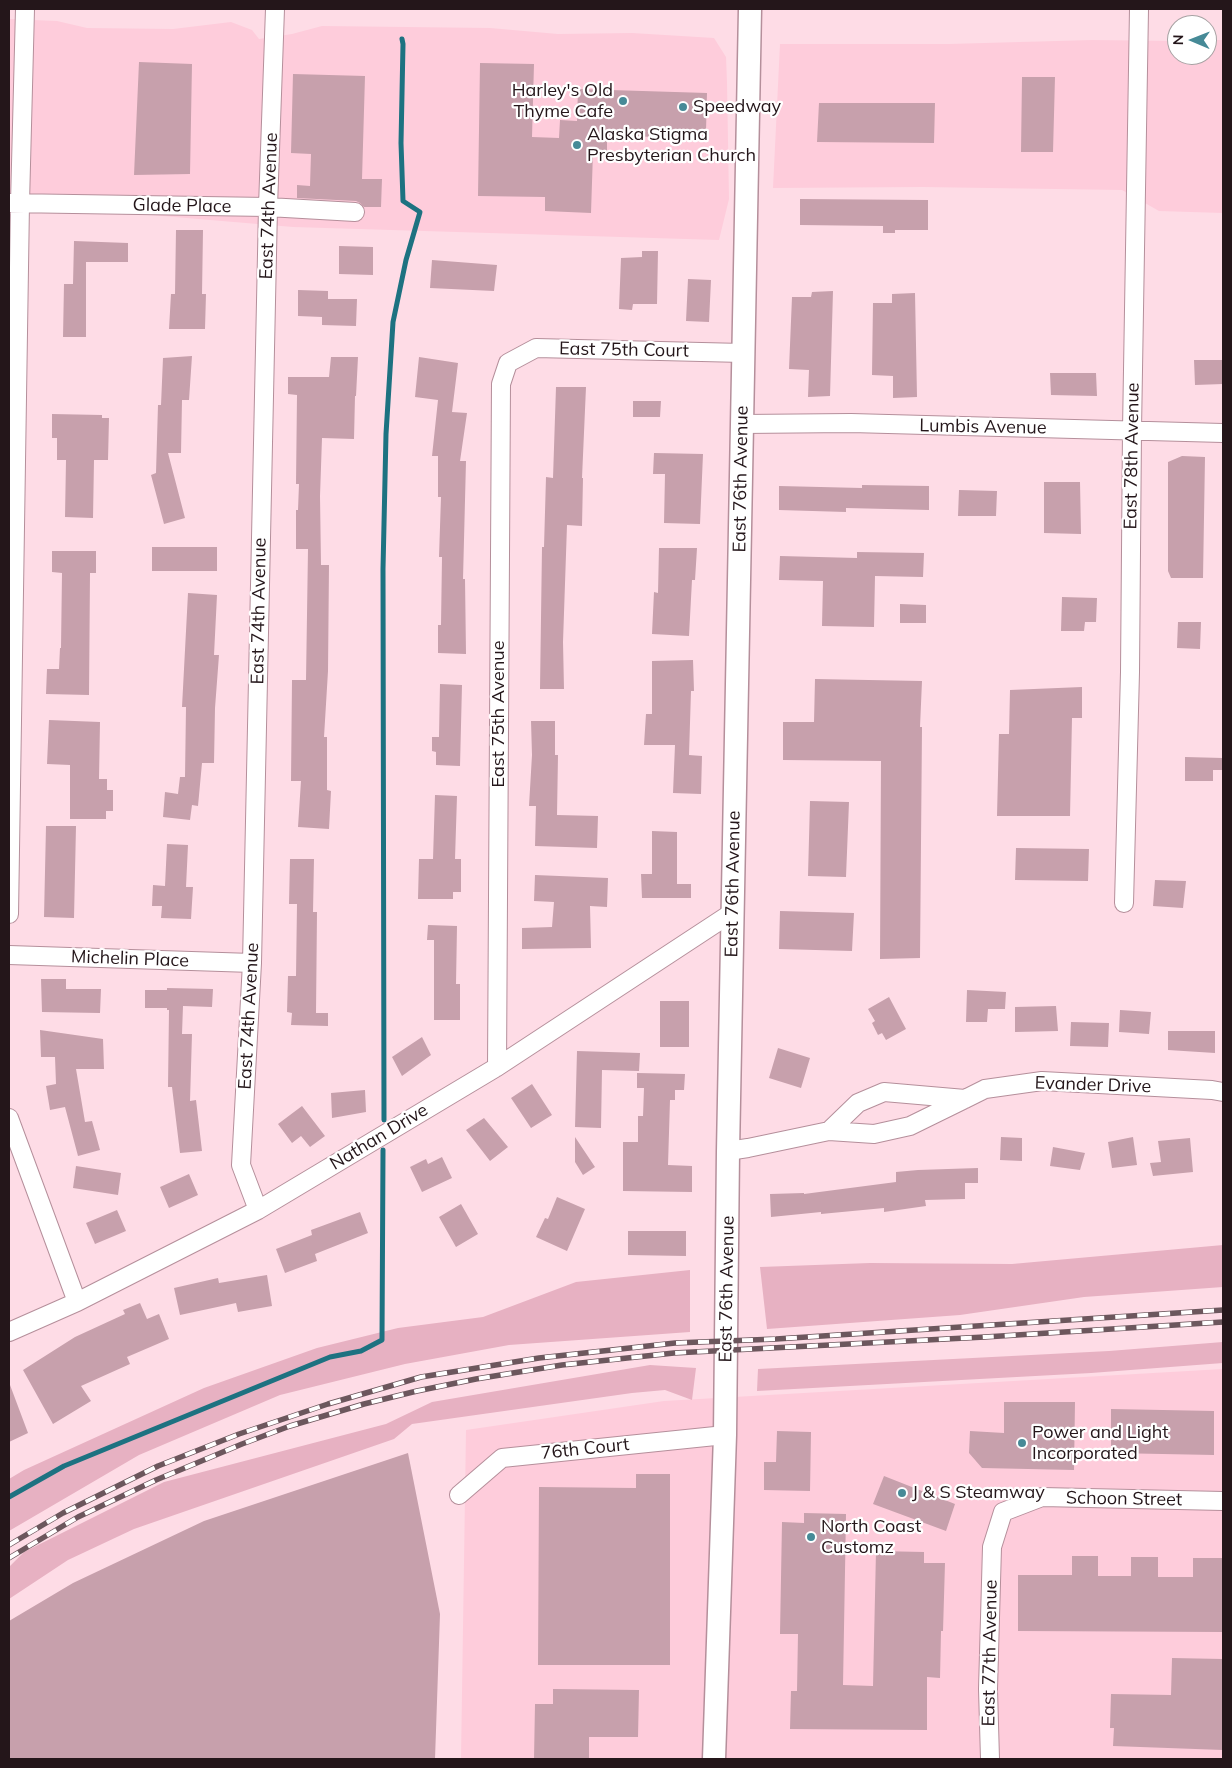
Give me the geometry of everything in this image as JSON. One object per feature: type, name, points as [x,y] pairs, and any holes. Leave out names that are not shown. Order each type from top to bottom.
[{"type":"street","points":[[9,914],[15,203],[26,9]]},
{"type":"street","name":"East 74th Avenue","points":[[258,1210],[241,1165],[252,963],[268,207],[275,9]]},
{"type":"street","name":"East 76th Avenue","points":[[714,1759],[725,1434],[728,1151],[750,9]]},
{"type":"street","name":"East 78th Avenue","points":[[1124,903],[1130,672],[1139,9]]},
{"type":"street","name":"Glade Place","points":[[15,203],[268,207],[355,212]]},
{"type":"street","name":"East 75th Court","points":[[508,363],[536,348],[743,353]]},
{"type":"street","name":"East 75th Avenue","points":[[497,1067],[500,384],[508,363]]},
{"type":"street","name":"Lumbis Avenue","points":[[742,424],[851,423],[1223,433]]},
{"type":"street","name":"Nathan Drive","points":[[9,1332],[77,1302],[258,1210],[497,1067],[733,912]]},
{"type":"street","name":"Michelin Place","points":[[9,955],[252,963]]},
{"type":"street","name":"Evander Drive","points":[[728,1151],[829,1131],[874,1134],[910,1126],[985,1089],[1042,1081],[1223,1092]]},
{"type":"street","name":"Evander Drive","points":[[829,1131],[858,1103],[884,1092],[965,1099]]},
{"type":"street","points":[[9,1118],[77,1302]]},
{"type":"street","name":"76th Court","points":[[459,1495],[502,1458],[725,1434]]},
{"type":"street","name":"Schoon Street","points":[[992,1547],[1003,1512],[1042,1497],[1223,1501]]},
{"type":"street","name":"East 77th Avenue","points":[[990,1759],[988,1689],[992,1547]]},
{"type":"shaded area","points":[[9,19],[57,21],[87,28],[173,29],[231,22],[252,30],[259,39],[292,34],[322,26],[490,28],[558,34],[632,33],[714,38],[726,57],[727,83],[729,199],[719,240],[293,227],[9,203]]},
{"type":"shaded area","points":[[1092,40],[1167,41],[1167,65],[1217,65],[1217,40],[1223,40],[1223,213],[1159,211],[1122,190],[923,187],[773,188],[780,44],[949,44]]},
{"type":"shaded area","points":[[1223,1245],[1223,1287],[1084,1297],[960,1315],[767,1329],[760,1267],[870,1263],[1012,1264]]},
{"type":"shaded area","points":[[690,1270],[690,1332],[509,1345],[405,1364],[280,1395],[139,1455],[9,1531],[9,1479],[24,1470],[204,1388],[317,1348],[398,1328],[483,1317],[576,1282]]},
{"type":"shaded area","points":[[1223,1342],[1223,1363],[1091,1373],[757,1391],[758,1369],[1109,1351]]},
{"type":"shaded area","points":[[650,1365],[696,1368],[692,1400],[665,1390],[412,1424],[394,1439],[134,1529],[68,1560],[9,1599],[9,1567],[24,1552],[164,1482],[386,1424],[432,1402]]},
{"type":"shaded area","points":[[1223,1369],[1223,1759],[461,1759],[466,1430],[664,1401]]},
{"type":"building","points":[[139,62],[192,64],[190,174],[134,175]]},
{"type":"building","points":[[480,63],[534,64],[532,137],[559,138],[560,120],[577,121],[578,89],[707,93],[706,131],[665,130],[665,137],[607,136],[607,152],[593,152],[591,213],[545,211],[545,197],[478,196]]},
{"type":"building","points":[[293,74],[365,76],[362,179],[382,179],[381,207],[364,207],[356,201],[297,198],[297,185],[310,186],[311,154],[291,153]]},
{"type":"building","points":[[1022,77],[1055,77],[1053,152],[1021,152]]},
{"type":"building","points":[[819,103],[935,103],[934,143],[817,142]]},
{"type":"building","points":[[800,199],[928,200],[928,230],[895,230],[895,233],[883,233],[883,226],[800,225]]},
{"type":"building","points":[[176,230],[203,230],[202,294],[206,294],[205,329],[169,329],[171,294],[175,294]]},
{"type":"building","points":[[74,241],[128,243],[128,262],[86,262],[86,337],[63,337],[64,284],[73,284]]},
{"type":"building","points":[[339,246],[373,247],[373,275],[339,274]]},
{"type":"building","points":[[642,251],[658,251],[657,304],[633,304],[632,310],[619,309],[621,258],[642,257]]},
{"type":"building","points":[[432,260],[497,265],[494,291],[430,288]]},
{"type":"building","points":[[688,279],[711,280],[709,322],[686,321]]},
{"type":"building","points":[[298,290],[328,291],[328,299],[357,299],[356,326],[322,325],[322,317],[298,316]]},
{"type":"building","points":[[833,291],[830,396],[808,397],[809,370],[789,369],[792,297],[811,297],[812,292]]},
{"type":"building","points":[[915,293],[917,397],[893,398],[893,376],[872,375],[873,303],[892,303],[892,294]]},
{"type":"building","points":[[192,356],[189,400],[182,400],[181,453],[168,453],[185,518],[164,524],[151,475],[156,473],[158,405],[161,405],[163,358]]},
{"type":"building","points":[[331,357],[358,357],[354,439],[322,438],[320,496],[321,565],[329,565],[328,671],[324,737],[327,737],[327,790],[331,791],[329,829],[298,827],[301,781],[291,781],[292,680],[306,680],[308,549],[296,549],[296,510],[298,510],[299,484],[296,484],[297,395],[288,394],[288,377],[329,377]]},
{"type":"building","points":[[419,357],[458,363],[452,412],[467,413],[460,461],[466,461],[463,579],[465,579],[466,654],[438,653],[438,625],[441,625],[442,557],[439,557],[441,497],[438,497],[438,456],[432,456],[438,400],[415,397]]},
{"type":"building","points":[[1194,360],[1223,360],[1223,384],[1195,385]]},
{"type":"building","points":[[1050,373],[1096,373],[1097,396],[1051,395]]},
{"type":"building","points":[[556,387],[586,387],[582,526],[567,525],[563,642],[564,689],[540,689],[542,547],[544,547],[546,477],[553,478]]},
{"type":"building","points":[[633,401],[661,401],[660,417],[633,417]]},
{"type":"building","points":[[52,414],[102,415],[102,418],[109,418],[108,460],[94,460],[93,518],[65,517],[66,460],[57,460],[57,438],[52,438]]},
{"type":"building","points":[[654,453],[703,454],[700,524],[664,523],[665,474],[653,474]]},
{"type":"building","points":[[1182,456],[1205,457],[1203,578],[1171,578],[1168,571],[1168,462]]},
{"type":"building","points":[[1044,482],[1080,482],[1081,534],[1044,533]]},
{"type":"building","points":[[862,485],[929,486],[929,510],[846,508],[846,512],[779,510],[779,486],[862,488]]},
{"type":"building","points":[[959,490],[997,491],[996,516],[958,516]]},
{"type":"building","points":[[152,547],[217,547],[217,571],[152,571]]},
{"type":"building","points":[[659,548],[697,548],[695,580],[692,580],[689,636],[652,634],[654,592],[658,593]]},
{"type":"building","points":[[52,551],[96,551],[96,573],[90,573],[89,695],[46,694],[47,669],[59,669],[61,648],[62,573],[52,572]]},
{"type":"building","points":[[857,552],[924,553],[923,577],[875,576],[874,627],[822,626],[823,581],[779,580],[780,556],[857,558]]},
{"type":"building","points":[[188,593],[217,595],[214,655],[219,655],[215,708],[214,763],[202,763],[198,806],[192,805],[190,820],[163,817],[165,792],[178,794],[180,777],[185,777],[186,707],[182,707]]},
{"type":"building","points":[[1062,597],[1097,598],[1096,622],[1085,622],[1084,631],[1061,631]]},
{"type":"building","points":[[900,604],[926,605],[926,623],[900,623]]},
{"type":"building","points":[[1178,622],[1201,622],[1200,649],[1177,648]]},
{"type":"building","points":[[693,660],[694,691],[691,691],[689,755],[702,756],[701,794],[673,793],[675,745],[644,745],[646,714],[652,714],[652,661]]},
{"type":"building","points":[[815,679],[922,681],[920,727],[922,727],[920,958],[880,959],[881,761],[783,760],[783,722],[814,722]]},
{"type":"building","points":[[440,684],[462,685],[460,766],[436,765],[436,752],[432,751],[432,737],[439,737]]},
{"type":"building","points":[[1082,687],[1082,718],[1072,718],[1070,816],[997,816],[999,734],[1009,734],[1010,690]]},
{"type":"building","points":[[49,720],[100,722],[99,779],[107,779],[107,790],[113,790],[113,811],[106,811],[106,819],[70,819],[70,765],[47,764]]},
{"type":"building","points":[[531,721],[555,721],[555,755],[558,755],[557,815],[598,816],[597,848],[535,846],[536,806],[529,806],[532,755]]},
{"type":"building","points":[[1185,757],[1223,758],[1223,770],[1213,770],[1213,781],[1185,781]]},
{"type":"building","points":[[435,795],[457,796],[455,859],[461,859],[461,892],[453,892],[453,899],[418,899],[419,859],[433,859]]},
{"type":"building","points":[[810,801],[849,802],[846,877],[808,876]]},
{"type":"building","points":[[46,826],[76,826],[74,918],[44,917]]},
{"type":"building","points":[[652,831],[677,832],[677,884],[691,884],[691,898],[642,898],[641,874],[652,874]]},
{"type":"building","points":[[167,844],[188,845],[186,887],[193,887],[191,919],[161,918],[162,906],[152,906],[153,885],[165,886]]},
{"type":"building","points":[[1016,848],[1089,849],[1088,881],[1015,880]]},
{"type":"building","points":[[290,859],[314,859],[313,912],[317,912],[316,1013],[328,1013],[328,1026],[291,1025],[292,1013],[287,1012],[288,976],[296,976],[297,904],[289,904]]},
{"type":"building","points":[[535,875],[608,878],[607,907],[590,906],[591,948],[522,949],[522,928],[552,927],[554,902],[534,901]]},
{"type":"building","points":[[1155,880],[1186,881],[1183,908],[1153,906]]},
{"type":"building","points":[[780,911],[854,913],[852,951],[779,949]]},
{"type":"building","points":[[428,925],[457,926],[456,984],[460,984],[460,1020],[434,1020],[434,940],[427,940]]},
{"type":"building","points":[[41,979],[66,979],[66,989],[101,989],[100,1013],[42,1012]]},
{"type":"building","points":[[167,988],[213,989],[212,1007],[183,1006],[182,1034],[192,1034],[190,1101],[196,1100],[202,1151],[180,1153],[172,1087],[168,1087],[169,1010],[167,1008],[145,1008],[145,990],[167,990]]},
{"type":"building","points":[[967,990],[1006,992],[1005,1009],[988,1009],[987,1022],[966,1022]]},
{"type":"building","points":[[889,997],[906,1029],[886,1040],[882,1033],[878,1035],[872,1023],[875,1021],[868,1009]]},
{"type":"building","points":[[660,1001],[689,1001],[689,1047],[660,1047]]},
{"type":"building","points":[[1056,1006],[1058,1031],[1015,1032],[1015,1007]]},
{"type":"building","points":[[1120,1010],[1151,1012],[1149,1034],[1119,1032]]},
{"type":"building","points":[[1071,1022],[1109,1023],[1108,1047],[1070,1046]]},
{"type":"building","points":[[40,1030],[103,1039],[104,1069],[76,1069],[85,1122],[92,1121],[100,1150],[78,1156],[65,1107],[50,1110],[46,1086],[56,1084],[55,1057],[41,1057]]},
{"type":"building","points":[[1168,1031],[1215,1031],[1215,1053],[1168,1050]]},
{"type":"building","points":[[422,1037],[431,1055],[402,1076],[392,1057]]},
{"type":"building","points":[[778,1048],[810,1058],[801,1088],[769,1078]]},
{"type":"building","points":[[577,1051],[640,1053],[639,1071],[602,1070],[601,1128],[575,1127]]},
{"type":"building","points":[[637,1073],[685,1074],[684,1090],[675,1090],[675,1100],[670,1100],[668,1165],[692,1166],[692,1192],[623,1191],[623,1142],[638,1142],[638,1116],[643,1116],[644,1088],[637,1088]]},
{"type":"building","points":[[532,1084],[552,1115],[531,1128],[511,1098]]},
{"type":"building","points":[[365,1090],[366,1112],[332,1118],[331,1093]]},
{"type":"building","points":[[302,1106],[325,1136],[310,1147],[301,1136],[292,1143],[278,1124]]},
{"type":"building","points":[[484,1118],[508,1147],[490,1161],[466,1130]]},
{"type":"building","points":[[575,1137],[595,1167],[583,1175],[575,1162]]},
{"type":"building","points":[[1001,1137],[1022,1138],[1022,1161],[1000,1160]]},
{"type":"building","points":[[1133,1137],[1137,1165],[1112,1168],[1108,1142]]},
{"type":"building","points":[[1190,1138],[1193,1172],[1153,1176],[1150,1163],[1161,1162],[1158,1141]]},
{"type":"building","points":[[1053,1147],[1085,1153],[1080,1170],[1050,1166]]},
{"type":"building","points":[[442,1157],[452,1178],[422,1192],[410,1167],[426,1159],[428,1164]]},
{"type":"building","points":[[76,1166],[121,1173],[118,1195],[73,1188]]},
{"type":"building","points":[[978,1168],[978,1183],[965,1183],[965,1199],[925,1200],[926,1206],[884,1212],[884,1208],[771,1217],[770,1194],[804,1194],[896,1182],[896,1172]]},
{"type":"building","points":[[189,1174],[198,1195],[169,1208],[160,1187]]},
{"type":"building","points":[[557,1197],[585,1209],[567,1251],[536,1237],[545,1218],[548,1219]]},
{"type":"building","points":[[461,1204],[478,1234],[456,1247],[439,1217]]},
{"type":"building","points":[[117,1210],[126,1231],[95,1244],[86,1223]]},
{"type":"building","points":[[360,1212],[368,1233],[315,1254],[317,1261],[285,1273],[276,1249],[312,1235],[311,1230]]},
{"type":"building","points":[[628,1231],[686,1231],[686,1256],[628,1255]]},
{"type":"building","points":[[267,1275],[272,1306],[238,1312],[236,1303],[180,1315],[174,1288],[218,1278],[219,1283]]},
{"type":"building","points":[[140,1303],[147,1319],[159,1314],[169,1339],[127,1357],[130,1364],[81,1386],[91,1401],[53,1424],[23,1370],[75,1337],[125,1314],[123,1310]]},
{"type":"building","points":[[9,1385],[28,1433],[9,1442]]},
{"type":"building","name":"Power and Light Incorporated","points":[[1004,1402],[1075,1402],[1074,1470],[982,1468],[969,1453],[970,1431],[1004,1433]]},
{"type":"building","points":[[1111,1409],[1214,1411],[1214,1455],[1111,1453]]},
{"type":"building","points":[[777,1431],[811,1432],[810,1491],[764,1490],[764,1462],[776,1462]]},
{"type":"building","points":[[408,1453],[440,1614],[435,1759],[9,1759],[9,1621],[73,1583],[204,1521]]},
{"type":"building","points":[[636,1474],[670,1474],[670,1665],[538,1665],[539,1487],[636,1488]]},
{"type":"building","name":"J & S Steamway","points":[[884,1476],[955,1504],[946,1531],[873,1504]]},
{"type":"building","points":[[804,1513],[846,1514],[843,1685],[873,1686],[876,1551],[924,1552],[924,1563],[945,1563],[940,1678],[927,1677],[927,1730],[790,1729],[791,1691],[797,1691],[798,1634],[780,1634],[782,1522],[804,1523]]},
{"type":"building","points":[[1072,1556],[1098,1556],[1098,1576],[1131,1576],[1131,1557],[1158,1557],[1158,1577],[1193,1577],[1193,1558],[1223,1558],[1223,1632],[1018,1631],[1018,1575],[1072,1575]]},
{"type":"building","points":[[1172,1658],[1223,1659],[1223,1750],[1113,1746],[1114,1728],[1110,1728],[1111,1694],[1171,1695]]},
{"type":"building","points":[[553,1689],[639,1690],[638,1737],[589,1737],[589,1759],[534,1759],[535,1704],[553,1704]]},
{"type":"waterway","points":[[384,1120],[383,569],[386,434],[393,322],[406,260],[420,212],[403,201],[401,143],[402,39]]},
{"type":"waterway","points":[[9,1497],[64,1466],[330,1357],[361,1351],[382,1340],[383,1150]]},
{"type":"railway","points":[[9,1545],[63,1513],[158,1466],[239,1434],[328,1404],[421,1377],[539,1358],[675,1343],[776,1339],[1223,1310]]},
{"type":"railway","points":[[9,1558],[78,1517],[156,1480],[242,1444],[290,1426],[364,1404],[476,1379],[562,1365],[674,1353],[985,1337],[1223,1322]]},
{"type":"place","name":"Harley's Old Thyme Cafe","points":[[623,101]]},
{"type":"place","name":"Speedway","points":[[683,107]]},
{"type":"place","name":"Alaska Stigma Presbyterian Church","points":[[577,145]]},
{"type":"place","name":"Power and Light Incorporated","points":[[1022,1443]]},
{"type":"place","name":"J & S Steamway","points":[[902,1493]]},
{"type":"place","name":"North Coast Customz","points":[[811,1537]]}]
